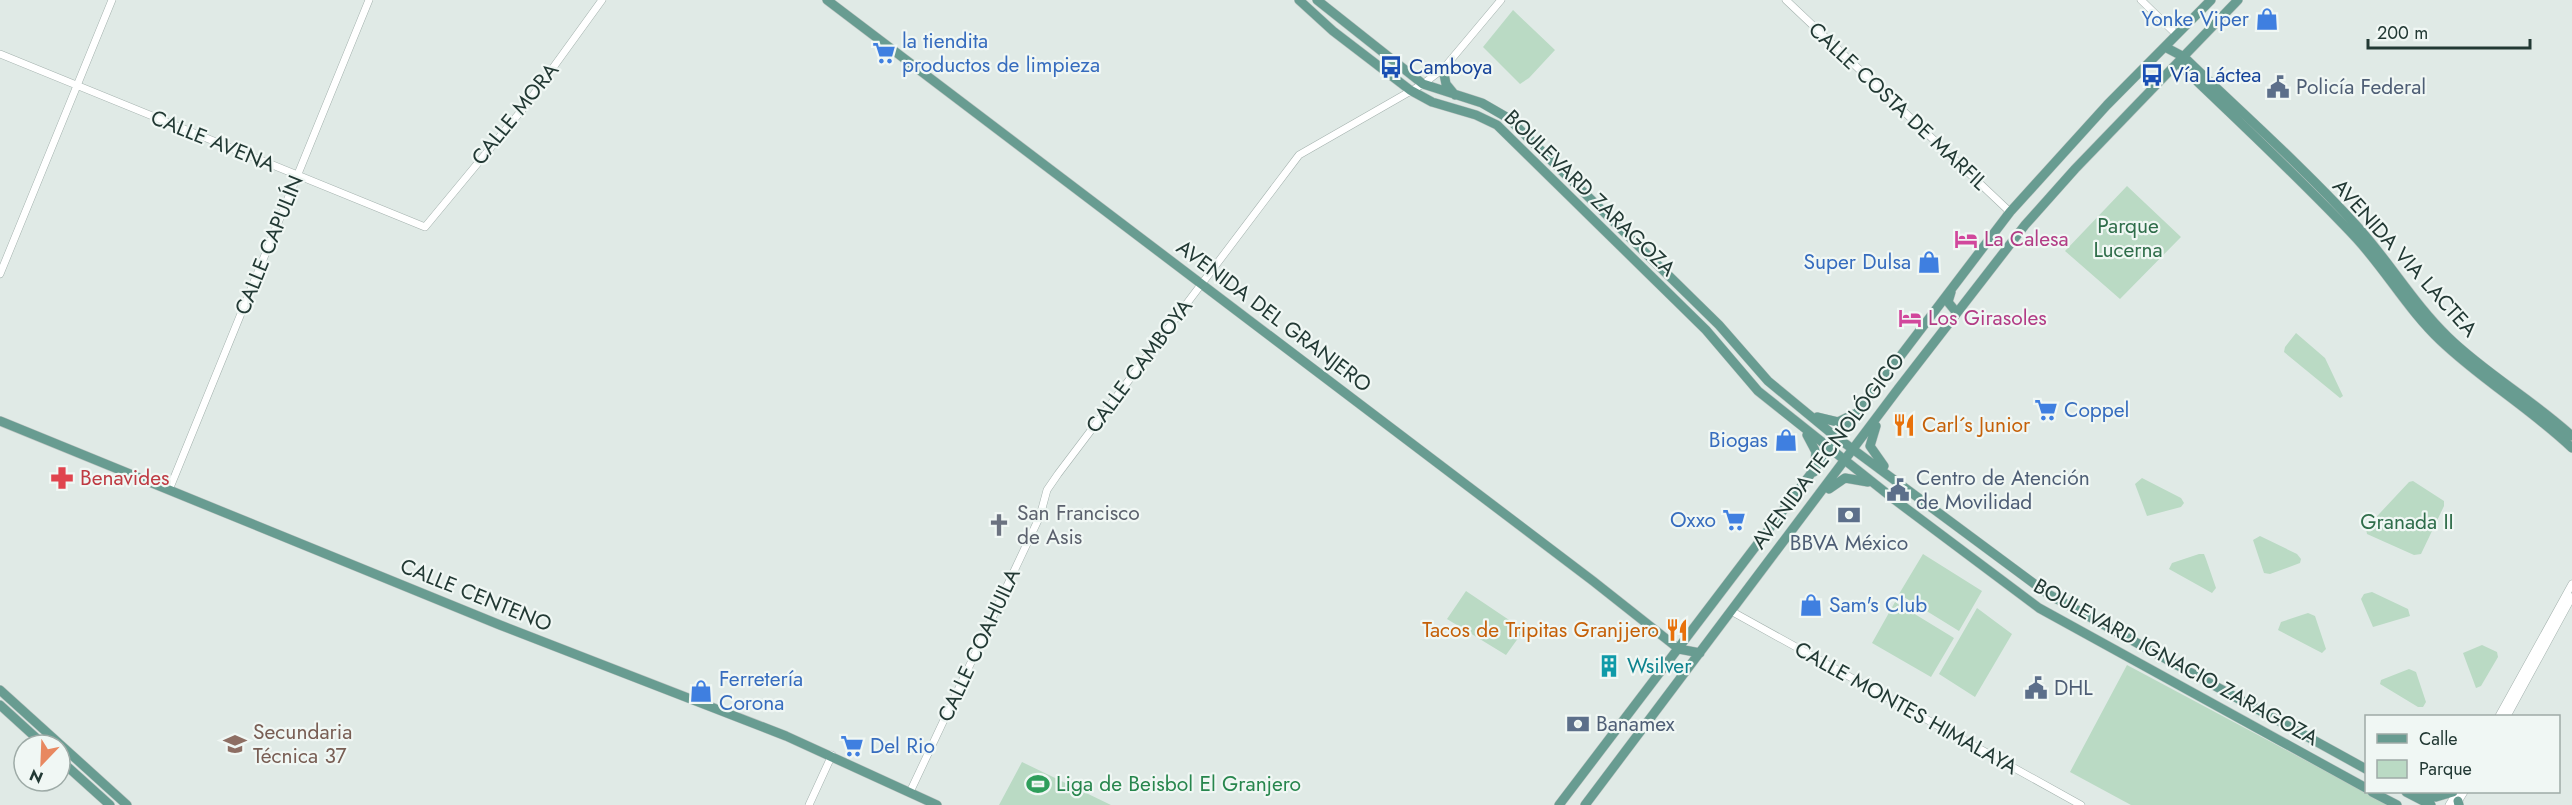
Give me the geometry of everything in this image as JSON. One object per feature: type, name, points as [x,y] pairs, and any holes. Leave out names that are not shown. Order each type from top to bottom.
[{"type":"main road","name":"AVENIDA DEL GRANJERO","points":[[827,0],[1679,650]]},
{"type":"main road","name":"BOULEVARD ZARAGOZA","points":[[1299,0],[1327,26],[1410,90],[1432,102],[1497,124],[1706,330],[1758,392],[1831,449]]},
{"type":"main road","name":"BOULEVARD ZARAGOZA","points":[[1317,0],[1422,84],[1482,103],[1508,118],[1719,325],[1767,381],[1839,438]]},
{"type":"main road","name":"AVENIDA TECNOLÓGICO","points":[[1559,805],[1814,473],[2010,212],[2092,122],[2211,0]]},
{"type":"main road","name":"AVENIDA TECNOLÓGICO","points":[[1585,805],[1942,332],[2050,196],[2238,0]]},
{"type":"main road","name":"AVENIDA VIA LACTEA","points":[[2165,47],[2356,225],[2415,301],[2449,339],[2487,370],[2543,410],[2572,436]]},
{"type":"main road","name":"AVENIDA VIA LACTEA","points":[[2181,60],[2352,235],[2409,306],[2442,342],[2480,375],[2538,417],[2572,448]]},
{"type":"main road","points":[[1443,69],[1447,87],[1457,96]]},
{"type":"main road","points":[[1956,281],[1948,303],[1957,313]]},
{"type":"main road","points":[[1929,317],[1938,317],[1941,320],[1942,332]]},
{"type":"main road","points":[[1803,410],[1832,422],[1848,418],[1861,409]]},
{"type":"main road","points":[[1882,411],[1870,442],[1871,450],[1883,463],[1886,471]]},
{"type":"main road","name":"CALLE CENTENO","points":[[0,421],[500,625],[832,755],[937,805]]},
{"type":"main road","points":[[1798,423],[1815,444],[1814,473]]},
{"type":"main road","name":"BOULEVARD IGNACIO ZARAGOZA","points":[[1839,438],[2048,594],[2365,768]]},
{"type":"main road","name":"BOULEVARD IGNACIO ZARAGOZA","points":[[1831,449],[2039,608],[2365,787]]},
{"type":"main road","points":[[1814,502],[1845,478],[1857,478],[1876,484]]},
{"type":"main road","points":[[1765,536],[1770,546],[1779,547]]},
{"type":"main road","points":[[1751,554],[1759,555],[1765,565]]},
{"type":"main road","points":[[1657,632],[1667,649],[1665,666]]},
{"type":"main road","points":[[1679,650],[1700,653]]},
{"type":"main road","points":[[0,690],[127,805]]},
{"type":"main road","points":[[0,705],[31,733]]},
{"type":"main road","points":[[72,771],[110,805]]},
{"type":"main road","points":[[2374,793],[2397,805]]},
{"type":"main road","points":[[2409,793],[2455,800]]},
{"type":"main road","points":[[2409,793],[2431,805]]},
{"type":"street","points":[[0,274],[112,0]]},
{"type":"street","name":"CALLE CAPULÍN","points":[[169,490],[369,0]]},
{"type":"street","name":"CALLE MORA","points":[[425,227],[438,208],[526,105],[602,0]]},
{"type":"street","name":"CALLE CAMBOYA","points":[[1046,498],[1051,483],[1299,155],[1422,84],[1443,69],[1501,0]]},
{"type":"street","points":[[2141,0],[2177,34]]},
{"type":"street","name":"CALLE COSTA DE MARFIL","points":[[1789,1],[2010,212]]},
{"type":"street","name":"CALLE AVENA","points":[[0,54],[425,227]]},
{"type":"street","name":"CALLE COAHUILA","points":[[910,792],[1040,516],[1046,498]]},
{"type":"street","points":[[2508,715],[2572,584]]},
{"type":"street","points":[[2500,715],[2525,678],[2572,597]]},
{"type":"street","name":"CALLE MONTES HIMALAYA","points":[[1731,611],[2081,805]]},
{"type":"street","points":[[809,805],[832,755]]},
{"type":"green space","points":[[1513,10],[1555,50],[1529,78],[1520,84],[1483,47]]},
{"type":"green space","name":"Parque Lucerna","points":[[2127,186],[2181,237],[2120,299],[2065,251]]},
{"type":"green space","points":[[2296,333],[2325,358],[2343,396],[2340,398],[2284,352],[2285,347]]},
{"type":"green space","points":[[2142,478],[2181,498],[2184,503],[2181,507],[2147,516],[2135,484]]},
{"type":"green space","name":"Granada II","points":[[2413,481],[2444,501],[2444,506],[2421,554],[2414,555],[2367,534],[2366,528],[2409,482]]},
{"type":"green space","points":[[2260,536],[2297,554],[2301,559],[2300,563],[2270,574],[2264,573],[2253,540]]},
{"type":"green space","points":[[1923,554],[1982,591],[1959,631],[1899,594]]},
{"type":"green space","points":[[2204,554],[2216,588],[2212,593],[2169,569],[2172,563]]},
{"type":"green space","points":[[1466,591],[1524,630],[1506,655],[1447,619]]},
{"type":"green space","points":[[2372,592],[2408,609],[2410,616],[2373,627],[2361,599],[2364,594]]},
{"type":"green space","points":[[1895,602],[1954,638],[1931,677],[1872,643]]},
{"type":"green space","points":[[1977,608],[2012,634],[1975,697],[1939,674]]},
{"type":"green space","points":[[2308,613],[2315,616],[2326,649],[2322,653],[2278,630],[2281,622]]},
{"type":"green space","points":[[2482,645],[2497,652],[2498,657],[2481,686],[2476,688],[2463,653]]},
{"type":"green space","points":[[2127,665],[2389,805],[2131,805],[2070,772]]},
{"type":"green space","points":[[2409,669],[2416,672],[2426,702],[2423,707],[2418,707],[2380,684],[2381,680]]},
{"type":"green space","name":"Liga de Beisbol El Granjero","points":[[1022,762],[1111,805],[999,805]]},
{"type":"place","name":"Yonke Viper","points":[[2267,19]]},
{"type":"place","name":"la tiendita productos de limpieza","points":[[884,53]]},
{"type":"place","name":"Camboya","points":[[1391,67]]},
{"type":"place","name":"Vía Láctea","points":[[2152,75]]},
{"type":"place","name":"Policía Federal","points":[[2278,87]]},
{"type":"place","name":"La Calesa","points":[[1966,239]]},
{"type":"place","name":"Super Dulsa","points":[[1929,262]]},
{"type":"place","name":"Los Girasoles","points":[[1910,318]]},
{"type":"place","name":"Coppel","points":[[2046,410]]},
{"type":"place","name":"Carl´s Junior","points":[[1904,425]]},
{"type":"place","name":"Biogas","points":[[1786,440]]},
{"type":"place","name":"Benavides","points":[[62,478]]},
{"type":"place","name":"Centro de Atención de Movilidad","points":[[1898,490]]},
{"type":"place","name":"BBVA México","points":[[1849,515]]},
{"type":"place","name":"Oxxo","points":[[1734,520]]},
{"type":"place","name":"San Francisco de Asis","points":[[999,525]]},
{"type":"place","name":"Sam's Club","points":[[1811,605]]},
{"type":"place","name":"Tacos de Tripitas Granjjero","points":[[1677,630]]},
{"type":"place","name":"Wsilver","points":[[1609,666]]},
{"type":"place","name":"DHL","points":[[2036,688]]},
{"type":"place","name":"Ferretería Corona","points":[[701,691]]},
{"type":"place","name":"Banamex","points":[[1578,724]]},
{"type":"place","name":"Secundaria Técnica 37","points":[[235,744]]},
{"type":"place","name":"Del Rio","points":[[852,746]]},
{"type":"place","name":"Liga de Beisbol El Granjero","points":[[1038,784]]}]
